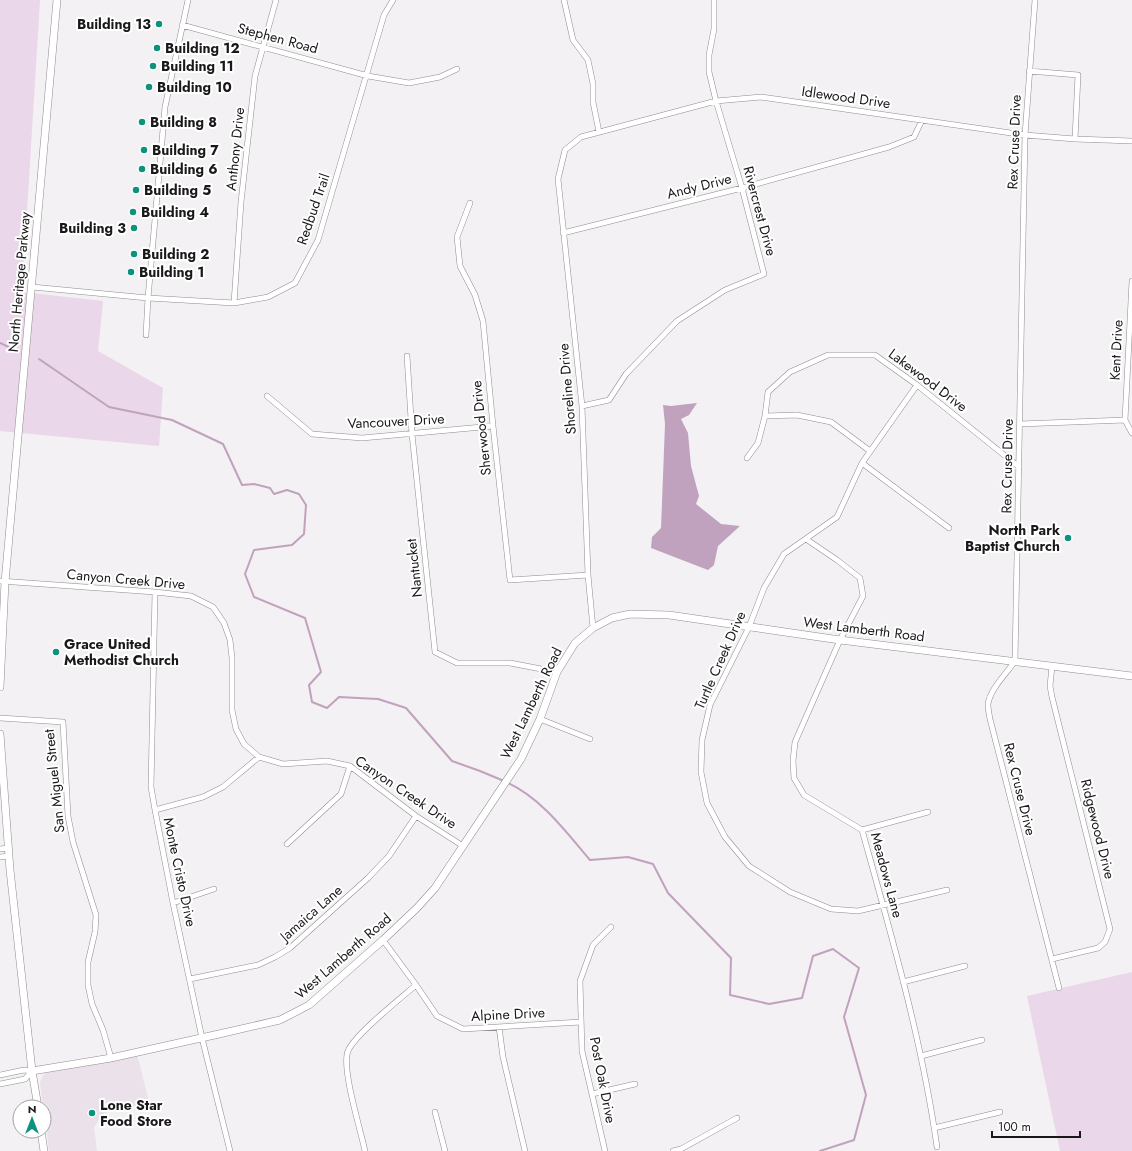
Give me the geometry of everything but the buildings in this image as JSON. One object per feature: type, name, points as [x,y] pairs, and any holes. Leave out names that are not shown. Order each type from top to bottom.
[{"type":"street","name":"North Heritage Parkway","points":[[0,687],[2,582],[32,287],[57,0]]},
{"type":"street","points":[[146,335],[165,107],[188,0]]},
{"type":"street","name":"Anthony Drive","points":[[234,303],[241,202],[255,76],[276,0]]},
{"type":"street","name":"Redbud Trail","points":[[32,287],[148,298],[234,303],[268,297],[295,283],[318,240],[368,76],[384,15],[393,0]]},
{"type":"street","points":[[564,0],[573,40],[588,60],[593,84],[593,102],[599,132]]},
{"type":"street","name":"Rivercrest Drive","points":[[582,406],[609,400],[626,374],[677,321],[725,290],[764,274],[742,188],[716,101],[709,72],[709,55],[714,29],[714,0]]},
{"type":"street","name":"Rex Cruse Drive","points":[[1035,0],[1025,135],[1015,661],[994,689],[988,704],[990,719],[1059,988]]},
{"type":"street","name":"Stephen Road","points":[[182,25],[368,76],[409,84],[440,77],[457,69]]},
{"type":"street","points":[[1029,71],[1078,75],[1075,140]]},
{"type":"street","name":"Idlewood Drive","points":[[565,150],[582,137],[599,132],[716,101],[761,97],[1025,135],[1075,140],[1132,141]]},
{"type":"street","name":"Andy Drive","points":[[563,233],[742,188],[889,147],[914,137],[922,120]]},
{"type":"street","name":"Shoreline Drive","points":[[565,150],[558,179],[582,406],[588,575],[592,628]]},
{"type":"street","name":"Sherwood Drive","points":[[470,203],[456,237],[460,266],[475,295],[483,321],[510,580],[588,575]]},
{"type":"street","name":"Kent Drive","points":[[1124,420],[1132,280]]},
{"type":"street","name":"Lakewood Drive","points":[[747,458],[758,443],[766,416],[768,392],[790,372],[828,355],[875,355],[917,385],[1019,467]]},
{"type":"street","name":"Nantucket","points":[[407,356],[412,434],[435,652],[456,663],[510,663],[557,672]]},
{"type":"street","name":"Turtle Creek Drive","points":[[917,385],[862,463],[837,517],[784,554],[764,588],[749,627],[710,705],[702,740],[701,772],[707,803],[725,837],[749,866],[790,892],[831,910],[858,911],[947,890]]},
{"type":"street","name":"Vancouver Drive","points":[[267,396],[312,434],[362,438],[493,426]]},
{"type":"street","points":[[766,416],[797,416],[831,422],[870,451]]},
{"type":"street","points":[[1020,424],[1124,420],[1132,434]]},
{"type":"street","points":[[862,463],[949,528]]},
{"type":"street","name":"Meadows Lane","points":[[806,539],[860,578],[863,596],[840,640],[795,742],[792,761],[794,778],[804,795],[862,830],[903,982],[921,1056],[937,1147]]},
{"type":"street","name":"Canyon Creek Drive","points":[[2,582],[156,592],[191,596],[213,607],[224,623],[230,640],[232,658],[232,710],[236,729],[244,744],[259,757],[283,764],[327,761],[350,766],[416,816],[463,846]]},
{"type":"street","name":"Monte Cristo Drive","points":[[156,592],[151,787],[173,902],[202,1038],[230,1151]]},
{"type":"street","name":"West Lamberth Road","points":[[0,1075],[24,1070],[32,1071],[111,1058],[202,1038],[280,1020],[309,1005],[383,940],[417,908],[435,888],[520,759],[540,719],[557,672],[575,643],[592,628],[612,618],[630,614],[669,615],[840,640],[1132,676]]},
{"type":"street","name":"Ridgewood Drive","points":[[1052,666],[1050,686],[1052,697],[1110,929],[1105,942],[1098,948],[1052,959]]},
{"type":"street","name":"San Miguel Street","points":[[0,718],[63,722],[68,816],[73,842],[96,915],[88,962],[88,985],[92,1004],[103,1030],[111,1058]]},
{"type":"street","points":[[540,719],[590,739]]},
{"type":"street","points":[[0,734],[8,848],[32,1071],[37,1099]]},
{"type":"street","points":[[155,810],[203,797],[223,787],[259,757]]},
{"type":"street","points":[[287,844],[341,794],[350,766]]},
{"type":"street","points":[[862,830],[928,812]]},
{"type":"street","name":"Jamaica Lane","points":[[190,979],[258,965],[275,958],[290,948],[368,878],[389,856],[416,816]]},
{"type":"street","points":[[0,849],[8,848]]},
{"type":"street","points":[[0,857],[9,856]]},
{"type":"street","points":[[173,902],[214,889]]},
{"type":"street","name":"Post Oak Drive","points":[[605,1151],[582,1051],[580,981],[593,946],[611,927]]},
{"type":"street","name":"Alpine Drive","points":[[383,940],[437,1016],[463,1029],[581,1022]]},
{"type":"street","points":[[903,982],[965,966]]},
{"type":"street","points":[[365,1151],[346,1072],[347,1051],[359,1036],[416,985]]},
{"type":"street","points":[[499,1027],[503,1057],[525,1151]]},
{"type":"street","points":[[921,1056],[982,1040]]},
{"type":"street","name":"West Lamberth Road","points":[[0,1084],[25,1079],[32,1071]]},
{"type":"street","points":[[592,1094],[635,1084]]},
{"type":"street","points":[[435,1112],[445,1151]]},
{"type":"street","points":[[934,1128],[1000,1112]]},
{"type":"street","points":[[673,1151],[681,1149],[738,1118]]},
{"type":"street","points":[[42,1139],[44,1151]]},
{"type":"shaded area","points":[[0,0],[40,0],[22,292],[103,301],[98,351],[163,388],[159,446],[0,431]]},
{"type":"shaded area","points":[[697,403],[689,415],[681,419],[688,433],[691,466],[699,496],[696,504],[721,524],[740,526],[718,546],[714,565],[708,570],[651,548],[652,537],[661,528],[665,424],[663,405],[671,406]]},
{"type":"shaded area","points":[[1132,972],[1132,1151],[1060,1151],[1027,996]]},
{"type":"shaded area","points":[[137,1054],[149,1102],[104,1113],[94,1127],[97,1151],[49,1151],[48,1139],[52,1139],[52,1099],[42,1099],[40,1082],[44,1074],[47,1072]]},
{"type":"waterway","points":[[0,343],[13,349]]},
{"type":"waterway","points":[[39,359],[109,407],[172,420],[223,444],[242,485],[254,484],[270,488],[274,494],[287,490],[299,494],[306,505],[304,534],[292,545],[254,550],[245,574],[254,597],[305,618],[321,672],[309,685],[312,702],[327,708],[339,697],[378,699],[406,708],[452,761],[504,781]]},
{"type":"waterway","points":[[508,783],[532,798],[543,807],[590,860],[628,857],[653,864],[668,893],[731,958],[730,995],[769,1004],[802,998],[813,956],[833,949],[859,968],[844,1017],[866,1095],[854,1140],[820,1151]]},
{"type":"place","name":"Building 13","points":[[159,24]]},
{"type":"place","name":"Building 12","points":[[157,48]]},
{"type":"place","name":"Building 11","points":[[153,66]]},
{"type":"place","name":"Building 10","points":[[149,87]]},
{"type":"place","name":"Building 8","points":[[142,122]]},
{"type":"place","name":"Building 7","points":[[144,150]]},
{"type":"place","name":"Building 6","points":[[142,169]]},
{"type":"place","name":"Building 5","points":[[136,190]]},
{"type":"place","name":"Building 4","points":[[133,212]]},
{"type":"place","name":"Building 3","points":[[134,228]]},
{"type":"place","name":"Building 2","points":[[134,254]]},
{"type":"place","name":"Building 1","points":[[131,272]]},
{"type":"place","name":"North Park Baptist Church","points":[[1068,538]]},
{"type":"place","name":"Grace United Methodist Church","points":[[56,652]]},
{"type":"place","name":"Lone Star Food Store","points":[[92,1113]]}]
